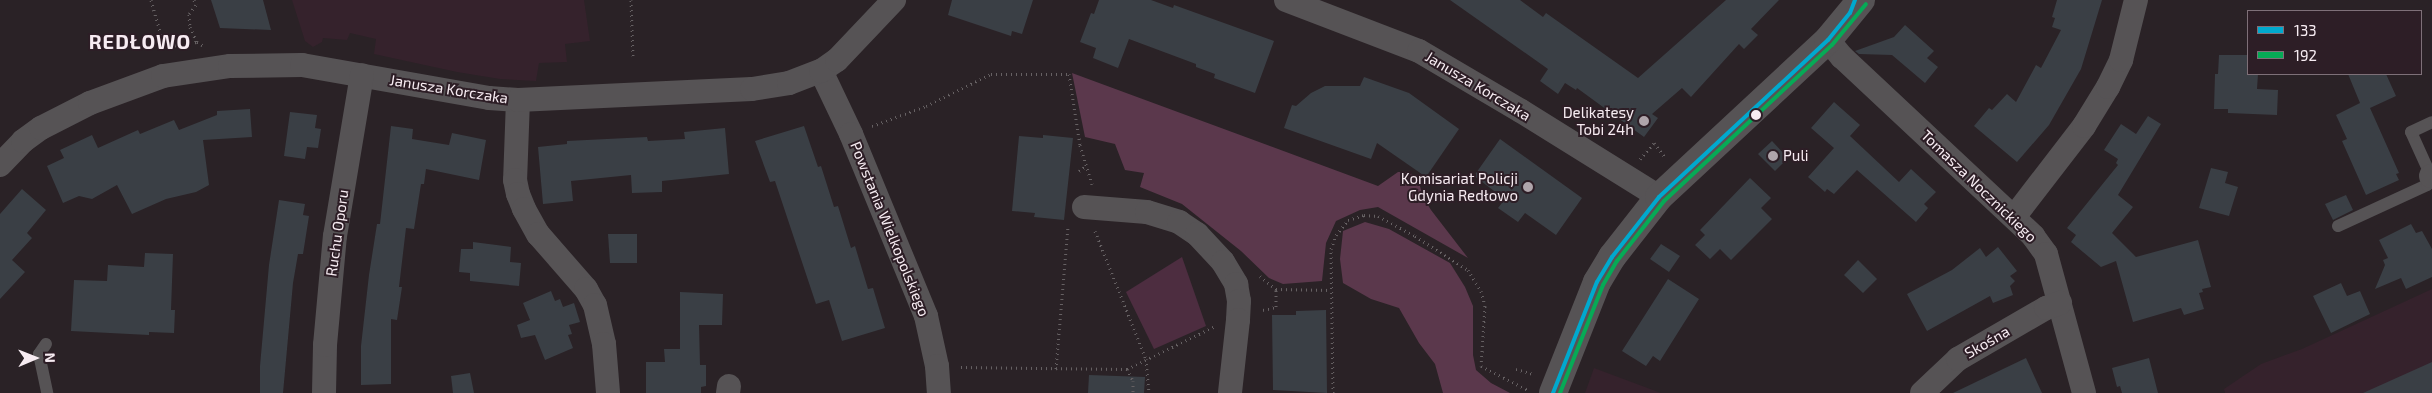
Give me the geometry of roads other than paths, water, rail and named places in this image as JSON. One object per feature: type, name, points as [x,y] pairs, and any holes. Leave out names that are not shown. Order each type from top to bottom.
[{"type":"street","name":"Janusza Korczaka","points":[[0,166],[23,141],[41,128],[90,103],[163,76],[230,66],[302,65],[489,98],[518,100],[752,89],[790,83],[821,71],[837,60],[894,0]]},
{"type":"street","name":"Janusza Korczaka","points":[[1286,0],[1419,51],[1521,111],[1659,197]]},
{"type":"street","points":[[2014,217],[2084,126],[2108,87],[2121,60],[2136,0]]},
{"type":"street","points":[[1543,384],[1612,257],[1659,197],[1828,40],[1856,4]]},
{"type":"street","name":"Tomasza Nocznickiego","points":[[1828,40],[1842,57],[2033,236],[2046,254],[2084,393]]},
{"type":"street","name":"Powstania Wielkopolskiego","points":[[821,71],[851,134],[926,316],[937,366],[939,393]]},
{"type":"street","name":"Ruchu Oporu","points":[[324,393],[325,344],[334,246],[362,75]]},
{"type":"street","points":[[518,100],[515,180],[518,194],[538,234],[586,289],[596,305],[604,344],[608,393]]},
{"type":"street","points":[[1084,207],[1147,212],[1179,222],[1197,234],[1223,262],[1236,284],[1238,301],[1238,320],[1230,393]]},
{"type":"street","name":"Skośna","points":[[1922,393],[1958,359],[2046,308],[2060,303]]},
{"type":"lane","points":[[2338,226],[2427,185],[2432,176],[2411,132],[2432,122]]},
{"type":"lane","points":[[46,344],[39,354],[47,393]]},
{"type":"place","name":"Delikatesy Tobi 24h","points":[[1644,121]]},
{"type":"place","name":"Puli","points":[[1773,156]]},
{"type":"place","name":"Komisariat Policji Gdynia Redłowo","points":[[1528,187]]},
{"type":"district","name":"REDŁOWO","points":[[140,41]]}]
